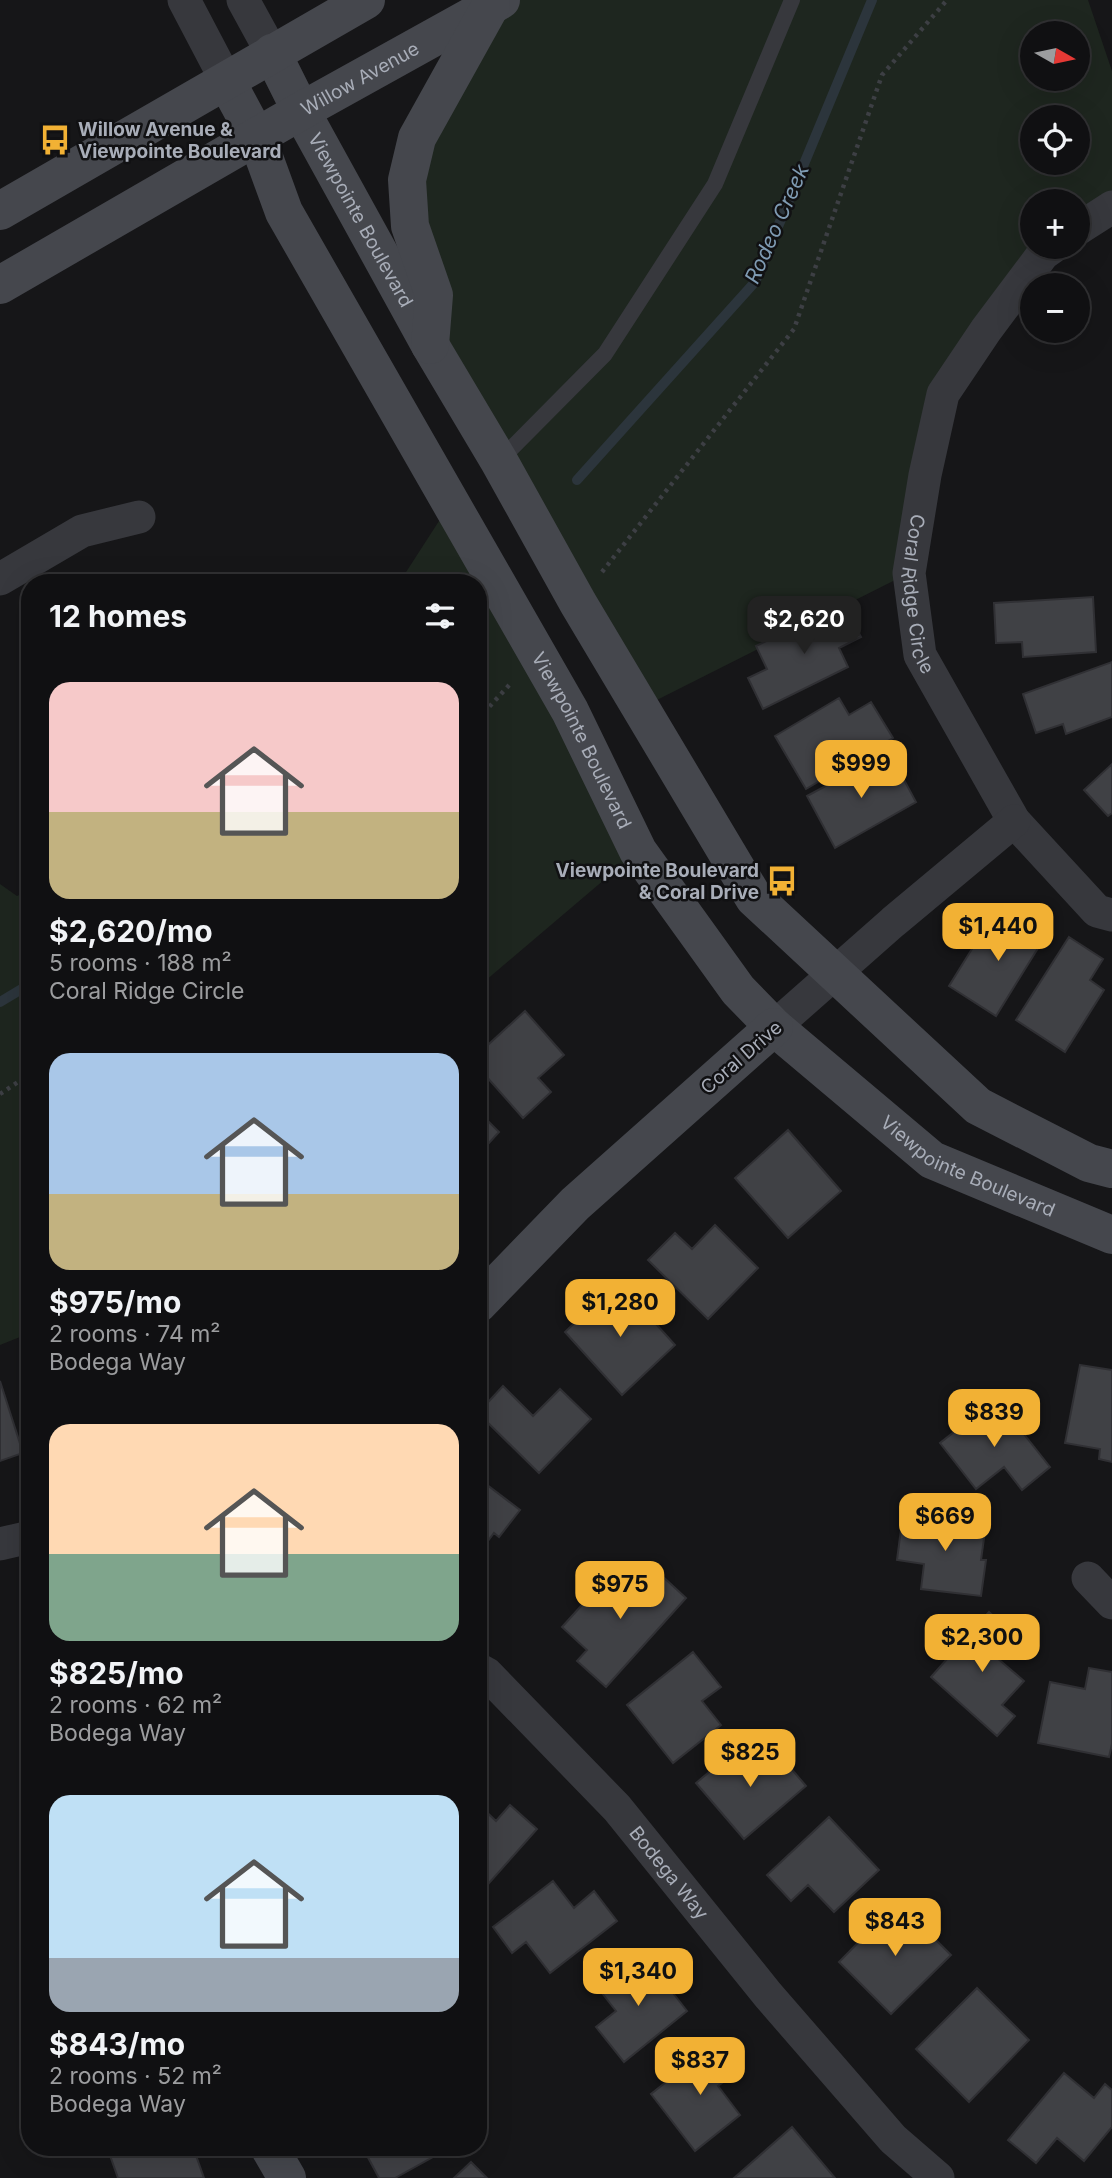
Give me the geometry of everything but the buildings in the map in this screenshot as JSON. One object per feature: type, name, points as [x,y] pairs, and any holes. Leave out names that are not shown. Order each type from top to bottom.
[{"type":"street","points":[[184,0],[227,82]]},
{"type":"street","points":[[243,0],[272,53]]},
{"type":"street","points":[[0,211],[366,0]]},
{"type":"street","points":[[430,345],[434,295],[410,226],[407,180],[417,138],[496,3]]},
{"type":"street","name":"Willow Avenue","points":[[0,285],[301,111],[496,3]]},
{"type":"street","name":"Viewpointe Boulevard","points":[[272,53],[430,345],[499,461],[578,603],[754,898],[978,1106],[1089,1163],[1112,1169]]},
{"type":"street","name":"Viewpointe Boulevard","points":[[227,82],[257,138],[284,212],[570,711],[638,850],[738,990],[774,1027],[932,1160],[1112,1235]]},
{"type":"street","points":[[1090,221],[1112,207]]},
{"type":"street","name":"Coral Ridge Circle","points":[[1039,259],[943,394],[925,475],[909,573],[920,655],[1014,821],[1097,911],[1112,915]]},
{"type":"street","points":[[0,579],[82,531],[139,517]]},
{"type":"street","name":"Coral Drive","points":[[487,1295],[575,1204],[893,922],[1014,821]]},
{"type":"street","points":[[0,1544],[21,1539]]},
{"type":"street","points":[[1088,1578],[1112,1603]]},
{"type":"street","name":"Bodega Way","points":[[487,1674],[617,1808],[777,2005],[893,2139],[938,2178]]},
{"type":"street","points":[[275,2156],[286,2178]]},
{"type":"lane","points":[[499,461],[605,354],[715,184],[792,0]]},
{"type":"path","points":[[578,603],[794,330],[882,75],[947,0]]},
{"type":"path","points":[[487,709],[536,655]]},
{"type":"path","points":[[0,1094],[21,1080]]},
{"type":"shaded area","points":[[501,0],[1088,0],[1112,71],[1112,207],[1090,221],[1090,189],[1020,189],[1020,259],[1025,259],[943,394],[909,573],[641,708],[430,345],[417,138]]},
{"type":"shaded area","points":[[450,504],[638,851],[487,979],[487,574],[405,574]]},
{"type":"shaded area","points":[[0,884],[17,896],[21,894],[21,1337],[0,1345]]},
{"type":"waterway","name":"Rodeo Creek","points":[[577,480],[755,282],[872,0]]},
{"type":"waterway","name":"Rodeo Creek","points":[[0,1002],[21,989]]},
{"type":"place","name":"Willow Avenue & Viewpointe Boulevard","points":[[55,140]]},
{"type":"place","name":"Viewpointe Boulevard & Coral Drive","points":[[782,881]]}]
